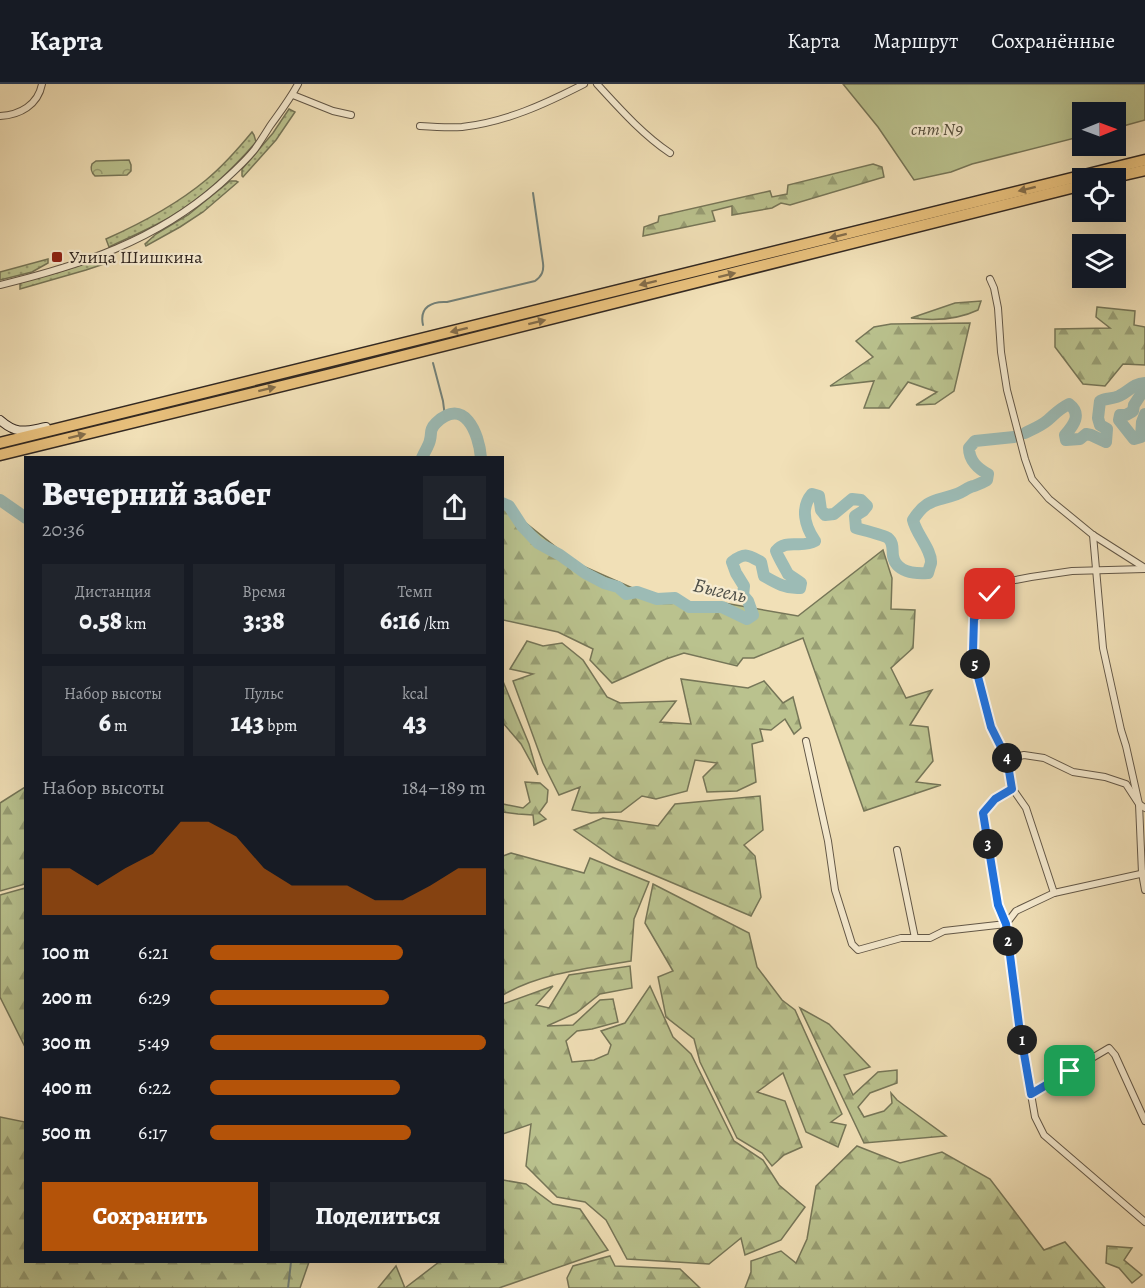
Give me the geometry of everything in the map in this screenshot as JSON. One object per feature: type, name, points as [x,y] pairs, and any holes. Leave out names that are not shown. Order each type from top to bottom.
[{"type":"highway","points":[[0,443],[1145,160]]},
{"type":"highway","points":[[1126,174],[1145,170]]},
{"type":"highway","points":[[0,455],[1072,188]]},
{"type":"street","points":[[0,116],[24,111],[34,101],[42,84]]},
{"type":"street","points":[[0,285],[95,257],[134,241],[171,221],[203,198],[254,150],[293,95],[298,84]]},
{"type":"street","points":[[420,126],[460,127],[483,124],[519,114],[584,84]]},
{"type":"street","points":[[597,84],[654,142],[670,153]]},
{"type":"street","points":[[293,95],[351,116]]},
{"type":"street","points":[[990,279],[998,308],[1001,352],[1007,390],[1032,479],[1049,499],[1093,535],[1145,569]]},
{"type":"street","points":[[0,420],[9,428],[23,431],[53,425],[79,424]]},
{"type":"street","points":[[1093,535],[1103,648],[1142,806],[1145,890]]},
{"type":"street","points":[[1054,893],[1026,808],[1012,789],[1007,759],[991,727],[973,652],[974,619],[990,594],[1010,581],[1072,571],[1145,569]]},
{"type":"street","points":[[806,741],[828,841],[835,890],[852,944],[858,950],[901,938],[930,938],[944,931],[1006,924],[1016,911],[1054,893],[1143,873]]},
{"type":"street","points":[[1007,759],[1024,756],[1044,758],[1073,772],[1105,777],[1126,784],[1142,806]]},
{"type":"street","points":[[1012,789],[995,799],[983,813],[998,905],[1006,924],[1019,1025],[1035,1117],[1044,1135],[1145,1222]]},
{"type":"street","points":[[897,850],[915,938]]},
{"type":"street","points":[[1031,1094],[1109,1048],[1115,1055],[1145,1121]]},
{"type":"green space","name":"снт N9","points":[[843,84],[1145,84],[1145,120],[1126,125],[1126,102],[1072,102],[1072,139],[914,180],[878,127]]},
{"type":"green space","points":[[289,109],[295,112],[276,140],[243,177],[242,169],[273,133]]},
{"type":"green space","points":[[252,132],[256,142],[206,192],[184,209],[109,247],[106,239],[158,213],[183,198],[206,180]]},
{"type":"green space","points":[[129,160],[131,171],[127,175],[95,176],[91,170],[92,164],[96,161]]},
{"type":"green space","points":[[873,164],[882,167],[884,177],[790,205],[781,203],[772,208],[732,215],[732,206],[712,211],[715,221],[643,236],[644,227],[658,222],[659,216],[770,191],[772,197],[787,194],[788,185]]},
{"type":"green space","points":[[230,181],[238,182],[203,212],[146,246],[145,244],[156,234],[188,215]]},
{"type":"green space","points":[[108,256],[110,262],[20,289],[22,282]]},
{"type":"green space","points":[[48,259],[48,263],[32,272],[0,280],[0,272]]},
{"type":"green space","points":[[981,301],[978,310],[954,318],[911,318],[955,303]]},
{"type":"green space","points":[[1097,307],[1135,311],[1134,325],[1145,327],[1145,365],[1123,364],[1105,386],[1083,384],[1055,347],[1055,329],[1110,328],[1096,317]]},
{"type":"green space","points":[[970,323],[954,391],[935,404],[916,405],[937,392],[908,382],[889,408],[864,408],[874,381],[830,386],[873,357],[856,341],[874,327],[891,324]]},
{"type":"green space","points":[[504,506],[576,563],[646,594],[696,605],[724,603],[798,616],[883,550],[892,578],[891,609],[915,610],[913,648],[891,668],[906,698],[932,690],[910,725],[928,727],[933,761],[916,782],[941,785],[864,811],[803,638],[754,658],[743,658],[737,666],[684,653],[612,683],[590,660],[593,649],[558,632],[504,620]]},
{"type":"green space","points":[[527,641],[543,646],[562,643],[583,660],[607,697],[620,703],[676,701],[660,722],[691,724],[681,679],[748,688],[764,681],[783,703],[793,697],[801,728],[794,734],[785,719],[771,730],[760,729],[763,741],[752,744],[756,782],[737,791],[707,792],[703,777],[717,763],[695,760],[687,791],[656,799],[642,796],[621,812],[591,813],[572,810],[580,787],[559,795],[543,763],[513,681],[533,674],[510,669]]},
{"type":"green space","points":[[504,684],[529,744],[538,775],[521,744],[504,724]]},
{"type":"green space","points":[[525,782],[540,783],[548,790],[547,802],[539,813],[546,819],[534,825],[533,815],[504,812],[504,804],[523,808],[530,802]]},
{"type":"green space","points":[[24,788],[24,884],[0,891],[0,803]]},
{"type":"green space","points":[[760,796],[763,830],[744,845],[755,856],[761,897],[751,916],[616,859],[574,830],[603,818],[658,826],[675,804]]},
{"type":"green space","points":[[511,853],[584,873],[590,858],[649,882],[634,919],[631,961],[549,976],[504,994],[504,856]]},
{"type":"green space","points":[[653,884],[749,933],[757,967],[782,1000],[795,1010],[842,1114],[831,1122],[846,1125],[838,1147],[806,1132],[783,1073],[757,1092],[785,1101],[802,1147],[784,1155],[772,1166],[762,1153],[737,1138],[700,1062],[694,1039],[666,1017],[658,977],[673,971],[645,923]]},
{"type":"green space","points":[[24,889],[24,1045],[0,997],[0,895]]},
{"type":"green space","points":[[630,966],[632,988],[600,994],[576,1013],[547,1026],[573,1025],[600,1000],[613,999],[618,1022],[577,1031],[566,1041],[572,1062],[594,1060],[608,1054],[611,1045],[601,1031],[625,1023],[650,986],[673,1037],[691,1054],[734,1141],[763,1160],[779,1185],[805,1207],[781,1240],[745,1255],[741,1238],[709,1264],[627,1259],[606,1220],[585,1202],[557,1197],[526,1166],[531,1124],[504,1134],[504,1004],[553,986],[536,1005],[549,1008],[569,975]]},
{"type":"green space","points":[[800,1008],[829,1024],[870,1067],[844,1075],[853,1095],[878,1072],[897,1070],[897,1083],[870,1093],[858,1107],[864,1117],[884,1111],[892,1103],[891,1093],[897,1100],[946,1136],[864,1143]]},
{"type":"green space","points":[[0,1117],[24,1122],[24,1263],[309,1263],[300,1288],[0,1288]]},
{"type":"green space","points":[[857,1146],[900,1163],[942,1152],[990,1179],[1044,1250],[1065,1242],[1105,1288],[745,1288],[751,1272],[751,1261],[781,1251],[796,1263],[807,1239],[816,1186]]},
{"type":"green space","points":[[504,1180],[526,1184],[553,1204],[580,1209],[608,1250],[499,1288],[405,1288],[438,1263],[504,1263]]},
{"type":"green space","points":[[1107,1246],[1132,1248],[1124,1260],[1142,1275],[1132,1283],[1119,1268],[1106,1263]]},
{"type":"green space","points":[[610,1256],[615,1266],[680,1269],[700,1288],[569,1288],[567,1278],[573,1266]]},
{"type":"green space","points":[[396,1266],[405,1288],[378,1288]]},
{"type":"waterway","points":[[423,325],[423,314],[432,304],[535,281],[539,277],[543,266],[533,193]]},
{"type":"waterway","points":[[433,363],[445,417]]},
{"type":"waterway","name":"Быгель","points":[[1025,433],[1043,424],[1069,404],[1076,416],[1065,435],[1066,440],[1080,439],[1086,434],[1106,442],[1107,429],[1100,425],[1098,418],[1100,401],[1117,397],[1134,386],[1145,383]]},
{"type":"waterway","name":"Быгель","points":[[1145,388],[1134,405],[1133,411],[1120,415],[1119,420],[1134,439],[1141,437],[1145,414]]},
{"type":"waterway","name":"Быгель","points":[[423,456],[434,425],[446,416],[455,414],[462,416],[473,429],[481,456]]},
{"type":"waterway","name":"Быгель","points":[[504,504],[509,506],[522,526],[538,543],[585,573],[618,587],[626,594],[637,592],[657,599],[675,598],[689,607],[722,607],[747,619],[753,615],[743,595],[744,586],[732,562],[740,557],[750,556],[761,562],[764,576],[777,583],[800,588],[801,583],[788,574],[776,551],[784,545],[815,541],[805,517],[806,505],[812,494],[819,496],[821,510],[825,515],[834,514],[852,499],[861,500],[867,506],[855,516],[856,528],[888,538],[892,544],[895,561],[902,569],[928,573],[931,558],[913,520],[927,504],[987,480],[988,474],[972,460],[969,448],[975,441],[1014,437]]},
{"type":"waterway","name":"Быгель","points":[[0,500],[24,517]]},
{"type":"waterway","points":[[288,1288],[291,1263]]},
{"type":"place","name":"Улица Шишкина","points":[[57,257]]},
{"type":"route","points":[[990,594],[974,619],[973,652],[991,727],[1007,759],[1012,789],[995,799],[983,813],[998,905],[1006,924],[1019,1025],[1031,1094],[1070,1071]]}]
